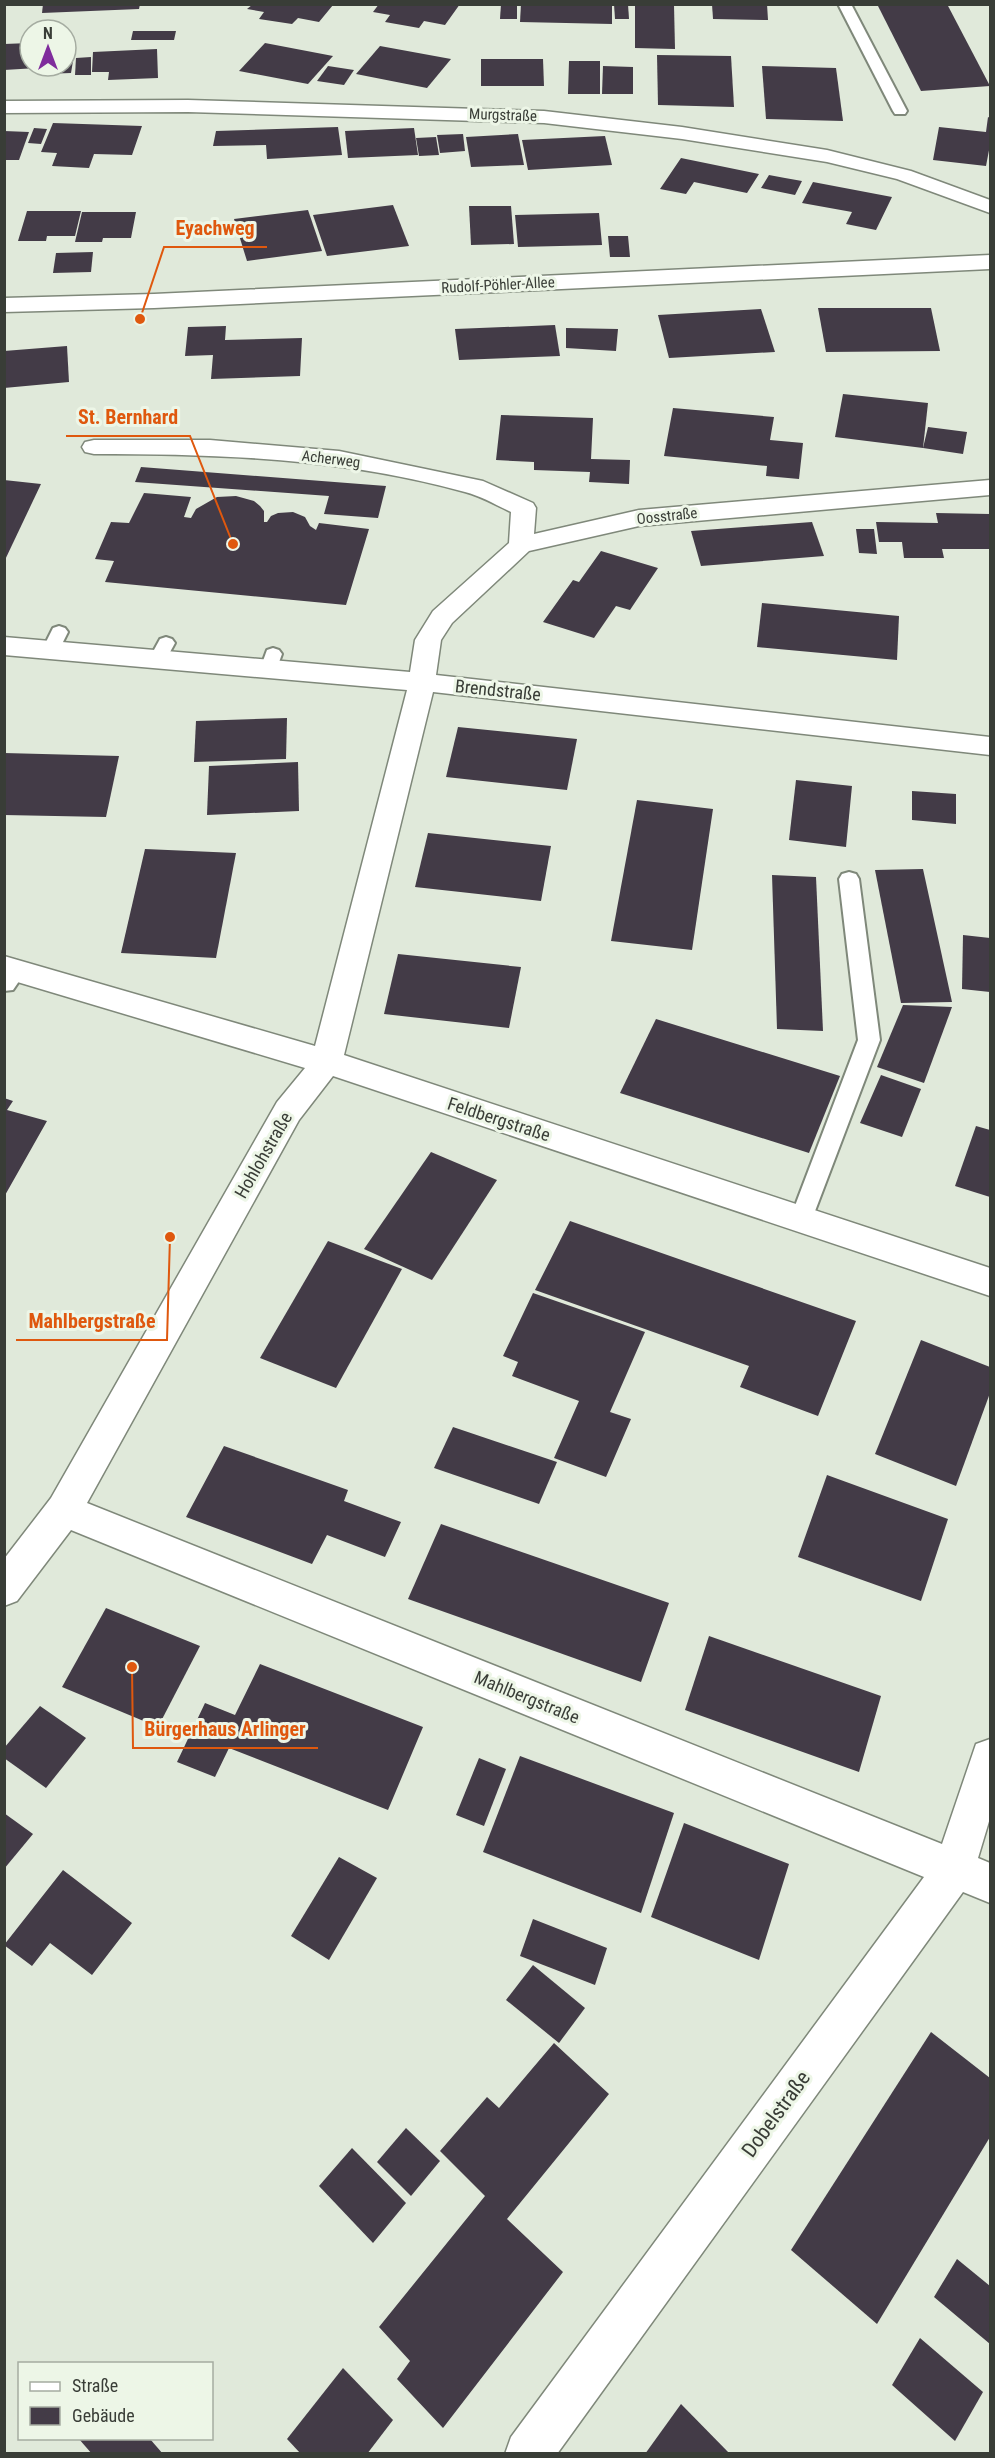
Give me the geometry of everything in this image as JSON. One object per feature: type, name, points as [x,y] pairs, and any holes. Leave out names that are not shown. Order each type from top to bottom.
[{"type":"street","name":"Murgstraße","points":[[4,107],[188,106],[544,117],[682,133],[827,156],[904,175],[990,207]]},
{"type":"street","name":"Rudolf-Pöhler-Allee","points":[[4,304],[165,301],[990,262]]},
{"type":"street","name":"Acherweg","points":[[94,447],[210,447],[339,458],[474,486],[524,508],[521,545]]},
{"type":"street","name":"Oosstraße","points":[[422,682],[428,640],[442,617],[521,545],[639,518],[990,487]]},
{"type":"street","name":"Brendstraße","points":[[4,646],[55,641],[271,661],[422,682],[990,746]]},
{"type":"street","name":"Hohlohstraße","points":[[4,1589],[64,1510],[288,1111],[327,1062],[422,682]]},
{"type":"street","name":"Feldbergstraße","points":[[9,974],[327,1062],[990,1282]]},
{"type":"street","name":"Mahlbergstraße","points":[[64,1510],[972,1877]]},
{"type":"street","name":"Dobelstraße","points":[[528,2454],[972,1877],[990,1758]]},
{"type":"lane","points":[[844,4],[900,111]]},
{"type":"lane","points":[[801,1219],[869,1040],[849,879]]},
{"type":"building","points":[[43,4],[140,4],[139,9],[42,13]]},
{"type":"building","points":[[379,4],[460,4],[445,25],[424,21],[419,28],[385,22],[390,15],[373,12]]},
{"type":"building","points":[[501,4],[517,4],[517,19],[500,19]]},
{"type":"building","points":[[521,4],[612,4],[612,24],[520,22]]},
{"type":"building","points":[[614,4],[628,4],[629,19],[615,19]]},
{"type":"building","points":[[712,4],[767,4],[768,20],[713,19]]},
{"type":"building","points":[[877,4],[947,4],[990,86],[921,91]]},
{"type":"building","points":[[252,5],[333,5],[319,22],[298,18],[292,24],[259,19],[264,12],[247,9]]},
{"type":"building","points":[[635,5],[674,5],[675,49],[635,48]]},
{"type":"building","points":[[133,31],[176,31],[174,40],[131,40]]},
{"type":"building","points":[[18,43],[18,69],[4,70],[4,44]]},
{"type":"building","points":[[265,43],[333,56],[308,84],[239,71]]},
{"type":"building","points":[[380,46],[451,59],[427,88],[356,74]]},
{"type":"building","points":[[157,49],[158,78],[108,80],[109,72],[92,72],[93,52]]},
{"type":"building","points":[[657,55],[731,56],[734,107],[658,105]]},
{"type":"building","points":[[91,57],[91,75],[78,75],[78,58]]},
{"type":"building","points":[[481,59],[543,59],[544,86],[481,86]]},
{"type":"building","points":[[569,61],[600,61],[600,94],[568,94]]},
{"type":"building","points":[[328,66],[354,70],[344,85],[317,81]]},
{"type":"building","points":[[603,66],[633,67],[633,94],[602,94]]},
{"type":"building","points":[[762,66],[836,68],[843,121],[766,119]]},
{"type":"building","points":[[988,117],[990,118],[990,145],[986,166],[933,160],[939,127],[986,132]]},
{"type":"building","points":[[53,123],[142,126],[132,155],[94,154],[89,168],[52,166],[57,153],[41,152]]},
{"type":"building","points":[[338,127],[342,155],[267,159],[266,145],[213,146],[216,131]]},
{"type":"building","points":[[34,128],[47,129],[41,144],[28,143]]},
{"type":"building","points":[[414,128],[418,155],[348,158],[345,131]]},
{"type":"building","points":[[4,131],[29,132],[19,160],[4,160]]},
{"type":"building","points":[[463,134],[465,151],[440,153],[437,135]]},
{"type":"building","points":[[518,134],[524,165],[471,167],[466,137]]},
{"type":"building","points":[[605,136],[612,165],[528,170],[522,140]]},
{"type":"building","points":[[436,137],[439,155],[419,156],[416,138]]},
{"type":"building","points":[[681,158],[759,174],[747,193],[694,182],[686,194],[660,189]]},
{"type":"building","points":[[769,175],[802,181],[795,195],[761,188]]},
{"type":"building","points":[[813,182],[892,197],[876,230],[846,224],[852,212],[802,203]]},
{"type":"building","points":[[393,205],[409,246],[327,256],[313,215]]},
{"type":"building","points":[[469,206],[511,206],[514,244],[471,245]]},
{"type":"building","points":[[308,210],[322,251],[247,261],[234,219]]},
{"type":"building","points":[[27,211],[81,211],[75,236],[47,236],[46,241],[18,241]]},
{"type":"building","points":[[82,212],[136,212],[131,238],[103,238],[102,242],[75,242]]},
{"type":"building","points":[[599,213],[602,245],[518,247],[515,215]]},
{"type":"building","points":[[608,236],[628,236],[630,257],[610,257]]},
{"type":"building","points":[[93,252],[91,272],[53,273],[56,253]]},
{"type":"building","points":[[818,308],[931,308],[940,351],[826,352]]},
{"type":"building","points":[[761,309],[775,352],[669,358],[658,315]]},
{"type":"building","points":[[555,325],[560,356],[459,360],[455,329]]},
{"type":"building","points":[[226,326],[225,340],[302,338],[300,376],[211,379],[213,355],[185,356],[188,327]]},
{"type":"building","points":[[566,328],[618,329],[616,351],[566,348]]},
{"type":"building","points":[[67,346],[69,382],[4,388],[4,351]]},
{"type":"building","points":[[843,394],[928,403],[923,448],[835,437]]},
{"type":"building","points":[[673,408],[774,417],[770,440],[803,443],[799,479],[766,476],[767,466],[664,456]]},
{"type":"building","points":[[501,415],[593,418],[591,459],[630,460],[629,484],[589,482],[590,472],[534,470],[534,462],[496,460]]},
{"type":"building","points":[[928,427],[967,432],[963,454],[923,448]]},
{"type":"building","points":[[141,467],[386,486],[378,518],[324,514],[329,496],[135,482]]},
{"type":"building","points":[[4,480],[41,484],[4,562]]},
{"type":"building","points":[[144,493],[191,497],[184,517],[191,518],[196,509],[217,497],[236,496],[254,501],[260,506],[264,511],[264,522],[278,513],[293,512],[305,517],[310,526],[316,530],[319,523],[369,529],[346,605],[105,582],[114,561],[95,559],[111,522],[129,523]]},
{"type":"building","points":[[936,513],[990,514],[990,549],[942,549],[944,558],[904,558],[902,542],[879,542],[876,522],[938,523]]},
{"type":"building","points":[[812,522],[824,556],[701,566],[691,531]]},
{"type":"building","points":[[856,529],[874,529],[877,554],[859,553]]},
{"type":"building","points":[[601,551],[658,568],[630,610],[616,606],[594,638],[543,622],[573,580],[579,582]]},
{"type":"building","points":[[762,603],[899,616],[897,660],[757,647]]},
{"type":"building","points":[[287,718],[286,759],[194,762],[196,721]]},
{"type":"building","points":[[458,727],[577,739],[567,790],[446,777]]},
{"type":"building","points":[[4,753],[119,756],[106,817],[4,815]]},
{"type":"building","points":[[298,762],[299,811],[207,815],[209,766]]},
{"type":"building","points":[[796,780],[852,786],[846,847],[789,840]]},
{"type":"building","points":[[912,791],[956,794],[956,824],[912,820]]},
{"type":"building","points":[[637,800],[713,809],[692,950],[611,941]]},
{"type":"building","points":[[428,833],[551,846],[541,901],[415,887]]},
{"type":"building","points":[[145,849],[236,853],[216,958],[121,953]]},
{"type":"building","points":[[923,869],[952,1002],[901,1003],[875,870]]},
{"type":"building","points":[[772,875],[816,877],[823,1031],[777,1029]]},
{"type":"building","points":[[963,935],[990,938],[990,992],[962,989]]},
{"type":"building","points":[[398,954],[521,967],[509,1028],[384,1014]]},
{"type":"building","points":[[903,1005],[952,1007],[924,1083],[877,1067]]},
{"type":"building","points":[[656,1019],[840,1076],[809,1153],[620,1093]]},
{"type":"building","points":[[881,1075],[921,1089],[902,1137],[860,1123]]},
{"type":"building","points":[[4,1098],[13,1101],[7,1110],[47,1121],[4,1197]]},
{"type":"building","points":[[976,1126],[990,1130],[990,1197],[955,1186]]},
{"type":"building","points":[[431,1152],[497,1180],[432,1280],[364,1249]]},
{"type":"building","points":[[570,1221],[856,1321],[818,1416],[740,1387],[749,1366],[535,1290]]},
{"type":"building","points":[[328,1241],[402,1269],[336,1388],[260,1358]]},
{"type":"building","points":[[533,1293],[645,1332],[610,1412],[631,1419],[606,1477],[554,1458],[579,1401],[512,1376],[518,1362],[503,1356]]},
{"type":"building","points":[[921,1340],[990,1367],[990,1393],[956,1486],[875,1454]]},
{"type":"building","points":[[453,1427],[557,1462],[539,1504],[434,1468]]},
{"type":"building","points":[[224,1446],[348,1490],[344,1501],[401,1522],[385,1557],[327,1535],[312,1564],[186,1517]]},
{"type":"building","points":[[827,1475],[948,1519],[921,1601],[798,1557]]},
{"type":"building","points":[[441,1524],[669,1603],[641,1682],[408,1599]]},
{"type":"building","points":[[106,1608],[200,1646],[158,1727],[62,1687]]},
{"type":"building","points":[[709,1636],[881,1696],[859,1772],[685,1710]]},
{"type":"building","points":[[260,1664],[423,1727],[388,1810],[229,1748],[215,1777],[177,1762],[205,1703],[235,1715]]},
{"type":"building","points":[[40,1706],[86,1738],[46,1788],[4,1758],[4,1748]]},
{"type":"building","points":[[520,1756],[674,1813],[641,1913],[483,1852]]},
{"type":"building","points":[[479,1758],[506,1769],[484,1826],[456,1815]]},
{"type":"building","points":[[4,1813],[33,1834],[4,1869]]},
{"type":"building","points":[[684,1823],[789,1864],[759,1960],[651,1917]]},
{"type":"building","points":[[339,1857],[377,1878],[329,1960],[291,1936]]},
{"type":"building","points":[[63,1870],[132,1923],[92,1975],[50,1943],[32,1966],[4,1945]]},
{"type":"building","points":[[533,1919],[607,1948],[595,1985],[520,1956]]},
{"type":"building","points":[[533,1965],[585,2008],[559,2043],[506,2000]]},
{"type":"building","points":[[931,2032],[990,2078],[990,2137],[877,2324],[791,2250]]},
{"type":"building","points":[[554,2043],[609,2094],[507,2219],[563,2272],[443,2428],[397,2379],[410,2361],[379,2327],[485,2196],[440,2151],[487,2097],[499,2108]]},
{"type":"building","points":[[406,2128],[440,2161],[411,2196],[377,2162]]},
{"type":"building","points":[[352,2148],[406,2203],[373,2243],[319,2186]]},
{"type":"building","points":[[957,2259],[990,2286],[990,2344],[934,2297]]},
{"type":"building","points":[[920,2338],[983,2392],[955,2441],[892,2385]]},
{"type":"building","points":[[343,2368],[393,2420],[367,2454],[301,2454],[287,2439]]},
{"type":"building","points":[[681,2404],[730,2454],[645,2454]]},
{"type":"building","points":[[80,2440],[151,2440],[163,2454],[92,2454]]},
{"type":"place","name":"Eyachweg","points":[[140,319]]},
{"type":"place","name":"St. Bernhard","points":[[233,544]]},
{"type":"place","name":"Mahlbergstraße","points":[[170,1237]]},
{"type":"place","name":"Bürgerhaus Arlinger","points":[[132,1667]]}]
